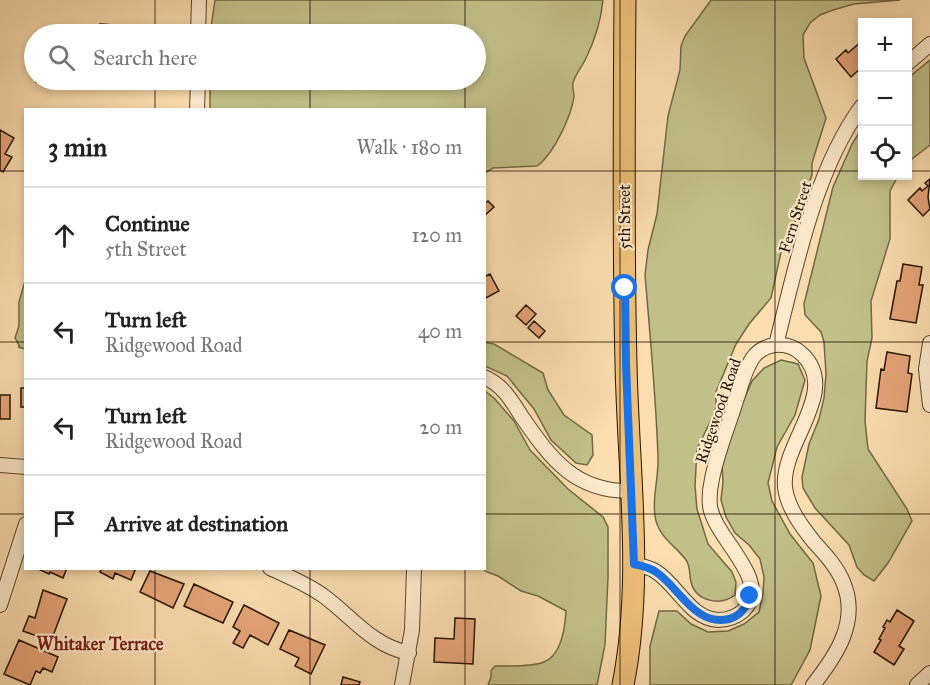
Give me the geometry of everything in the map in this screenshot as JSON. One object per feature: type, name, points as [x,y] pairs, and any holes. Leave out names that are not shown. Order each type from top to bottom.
[{"type":"main road","name":"5th Street","points":[[623,685],[631,625],[634,564],[625,310],[625,0]]},
{"type":"street","points":[[198,24],[199,0]]},
{"type":"street","points":[[912,60],[930,44]]},
{"type":"street","points":[[197,108],[198,90]]},
{"type":"street","name":"Fern Street","points":[[776,345],[800,252],[817,198],[840,144],[858,113]]},
{"type":"street","points":[[930,343],[926,369],[930,405]]},
{"type":"street","points":[[776,345],[799,351],[812,365],[816,375],[816,392],[789,457],[785,488],[789,502],[802,527],[834,567],[843,582],[848,599],[849,615],[843,641],[813,685]]},
{"type":"street","name":"Ridgewood Road","points":[[634,564],[645,566],[659,574],[705,618],[729,619],[746,607],[751,585],[748,573],[714,522],[710,507],[711,480],[749,364],[761,350],[776,345]]},
{"type":"street","points":[[486,378],[505,391],[513,400],[538,439],[561,468],[597,486],[631,491]]},
{"type":"street","points":[[0,465],[24,468]]},
{"type":"street","points":[[0,605],[24,530]]},
{"type":"street","points":[[274,570],[310,586],[384,645],[409,653]]},
{"type":"street","points":[[402,685],[409,653],[414,608],[414,570]]},
{"type":"street","points":[[917,685],[930,673]]},
{"type":"shaded area","points":[[215,0],[603,0],[595,37],[585,61],[575,76],[574,97],[569,115],[549,153],[537,166],[493,168],[486,172],[486,108],[210,108],[210,90],[486,90],[486,24],[211,24]]},
{"type":"shaded area","points":[[711,0],[900,0],[854,4],[833,10],[820,15],[810,23],[803,35],[804,58],[826,118],[812,163],[812,175],[796,220],[783,243],[771,298],[736,344],[716,392],[716,408],[697,449],[695,486],[697,509],[708,544],[732,572],[736,582],[735,595],[716,601],[703,598],[694,589],[688,563],[663,535],[655,516],[657,434],[645,275],[648,250],[657,214],[668,116],[680,70],[681,46],[685,36]]},
{"type":"shaded area","points":[[930,60],[930,145],[912,159],[912,126],[912,75]]},
{"type":"shaded area","points":[[858,134],[858,180],[896,180],[890,191],[890,239],[871,301],[872,338],[867,361],[865,421],[868,449],[907,509],[912,521],[888,563],[874,581],[857,567],[849,545],[815,508],[803,488],[802,477],[809,444],[824,398],[826,374],[821,332],[805,315],[804,304],[833,187]]},
{"type":"shaded area","points":[[24,284],[24,348],[18,347],[20,347],[15,338],[19,326],[19,302]]},
{"type":"shaded area","points":[[486,342],[494,344],[543,373],[548,390],[564,415],[592,435],[593,455],[587,465],[576,463],[551,440],[534,409],[507,376],[486,366]]},
{"type":"shaded area","points":[[781,360],[798,364],[805,380],[795,415],[777,447],[768,483],[772,501],[790,534],[813,563],[821,596],[810,650],[791,685],[650,685],[650,646],[659,611],[677,611],[691,624],[708,632],[728,631],[744,624],[759,612],[764,577],[760,559],[735,533],[726,517],[721,500],[722,464],[731,429],[752,381],[764,368]]},
{"type":"shaded area","points":[[486,392],[514,421],[530,450],[568,489],[603,517],[608,527],[605,645],[597,685],[488,685],[491,671],[495,666],[533,665],[550,658],[559,647],[566,611],[538,596],[521,591],[498,576],[484,570]]},
{"type":"building","points":[[858,44],[858,71],[851,77],[836,59],[846,50],[848,53]]},
{"type":"building","points":[[0,130],[14,138],[5,154],[12,157],[3,172],[0,170]]},
{"type":"building","points":[[930,179],[928,197],[930,209],[923,216],[908,200],[920,188],[922,191],[928,186],[925,183]]},
{"type":"building","points":[[488,201],[494,207],[486,214]]},
{"type":"building","points":[[903,264],[922,267],[919,285],[923,285],[916,323],[890,319],[897,281],[900,281]]},
{"type":"building","points":[[490,274],[499,291],[486,298],[486,276]]},
{"type":"building","points":[[526,305],[536,314],[526,325],[516,316]]},
{"type":"building","points":[[534,321],[545,331],[539,338],[528,328]]},
{"type":"building","points":[[887,352],[910,356],[908,373],[912,374],[907,412],[876,408],[881,369],[884,370]]},
{"type":"building","points":[[21,388],[24,388],[24,407],[21,407]]},
{"type":"building","points":[[0,395],[10,395],[10,419],[0,419]]},
{"type":"building","points":[[40,570],[66,570],[63,578],[50,572],[49,574]]},
{"type":"building","points":[[101,570],[135,570],[131,580],[115,573],[113,579],[100,572]]},
{"type":"building","points":[[150,571],[184,584],[173,608],[140,592]]},
{"type":"building","points":[[194,584],[233,602],[223,623],[184,606]]},
{"type":"building","points":[[43,590],[67,599],[51,641],[23,631],[29,616],[35,618]]},
{"type":"building","points":[[244,605],[279,623],[268,645],[250,635],[243,648],[233,643],[240,631],[233,627]]},
{"type":"building","points":[[897,610],[914,621],[899,646],[904,649],[894,665],[874,652],[881,640],[879,639],[885,628],[883,627],[887,620],[890,622]]},
{"type":"building","points":[[455,618],[475,619],[473,664],[434,662],[435,638],[454,639]]},
{"type":"building","points":[[289,630],[325,645],[311,674],[295,666],[299,658],[280,649]]},
{"type":"building","points":[[19,640],[58,657],[52,672],[43,668],[40,673],[36,671],[30,685],[4,674]]},
{"type":"building","points":[[343,677],[360,682],[359,685],[341,685]]},
{"type":"district","name":"Whitaker Terrace","points":[[100,644]]},
{"type":"route","points":[[625,288],[634,564],[654,570],[705,618],[729,619],[746,607],[750,596]]}]
